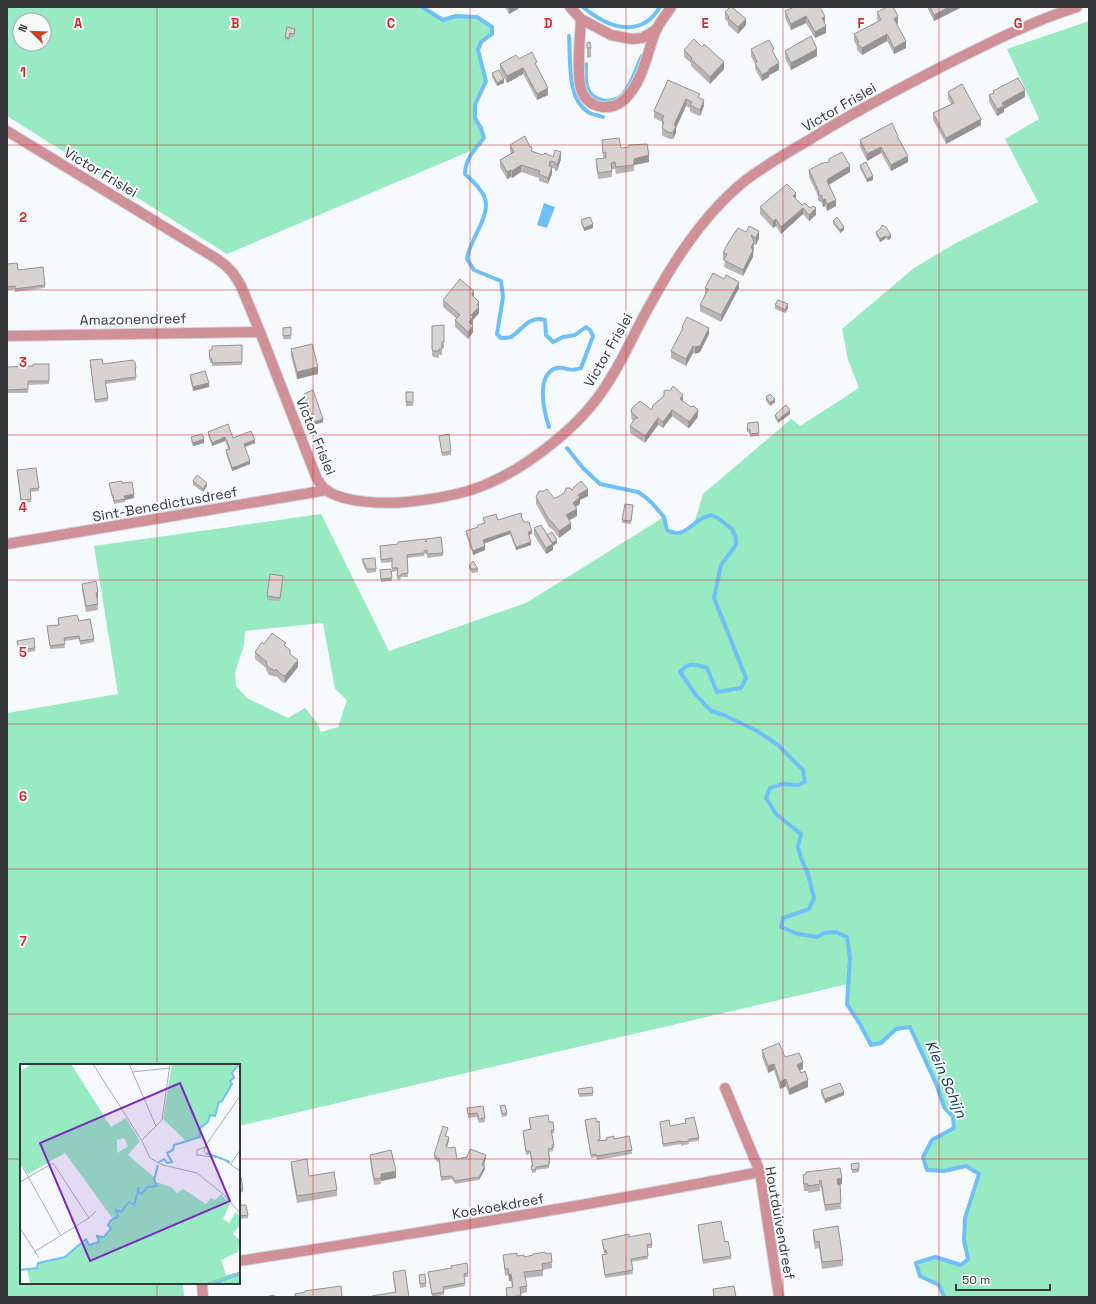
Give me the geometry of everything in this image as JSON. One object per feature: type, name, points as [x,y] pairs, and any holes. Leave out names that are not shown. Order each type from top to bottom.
[{"type":"street","points":[[570,7],[581,19],[611,35],[632,39],[642,38],[657,29]]},
{"type":"street","points":[[581,19],[579,82],[582,92],[589,102],[596,107],[608,107],[619,104],[630,93],[637,82],[657,29],[671,7]]},
{"type":"street","name":"Victor Frislei","points":[[7,132],[225,265],[233,273],[241,286],[260,332],[317,479],[327,490],[346,498],[375,502],[389,503],[434,500],[486,485],[529,461],[579,420],[598,398],[615,372],[657,292],[681,252],[711,213],[728,195],[744,182],[763,168],[851,115],[926,75],[1003,36],[1078,7]]},
{"type":"street","name":"Amazonendreef","points":[[7,336],[260,332]]},
{"type":"street","name":"Sint-Benedictusdreef","points":[[7,544],[327,490]]},
{"type":"street","name":"Houtduivendreef","points":[[725,1088],[760,1172],[779,1297]]},
{"type":"street","name":"Koekoekdreef","points":[[240,1261],[617,1200],[760,1172]]},
{"type":"street","points":[[202,1284],[203,1297]]},
{"type":"green space","points":[[7,7],[422,7],[443,20],[456,16],[477,17],[492,27],[492,34],[481,42],[478,50],[486,81],[475,105],[475,118],[481,128],[484,138],[475,149],[227,254],[7,116]]},
{"type":"green space","points":[[1089,21],[1089,1297],[944,1297],[939,1285],[920,1276],[916,1263],[935,1257],[961,1265],[968,1259],[964,1240],[965,1218],[979,1174],[966,1166],[944,1171],[927,1170],[923,1157],[932,1140],[954,1128],[953,1117],[944,1107],[937,1086],[910,1027],[896,1029],[881,1043],[871,1045],[847,1004],[848,984],[240,1126],[240,1064],[20,1064],[20,1284],[183,1284],[184,1297],[7,1297],[7,713],[118,694],[94,546],[321,514],[389,651],[526,603],[664,517],[667,530],[674,533],[685,531],[694,524],[703,494],[791,419],[800,426],[859,388],[848,360],[842,329],[914,268],[956,243],[1038,202],[1005,139],[1039,119],[1007,49]],"holes":[[[323,623],[335,689],[347,700],[338,727],[321,732],[316,721],[305,708],[288,718],[247,698],[236,686],[235,673],[244,645],[245,631]]]},
{"type":"water","points":[[544,203],[555,207],[547,228],[537,225]]},
{"type":"building","points":[[730,7],[746,19],[738,27],[728,18],[729,17],[725,12]]},
{"type":"building","points":[[794,7],[820,7],[825,17],[822,18],[826,26],[815,32],[806,16],[791,24],[785,11]]},
{"type":"building","points":[[887,7],[893,7],[898,16],[894,19],[906,41],[894,48],[887,34],[862,48],[857,43],[859,42],[854,34],[881,20],[877,12]]},
{"type":"building","points":[[930,7],[949,7],[934,15]]},
{"type":"building","points":[[287,27],[295,29],[294,34],[290,33],[289,38],[285,37]]},
{"type":"building","points":[[811,36],[817,49],[791,63],[785,51]]},
{"type":"building","points":[[694,39],[702,47],[704,44],[724,62],[710,77],[691,59],[692,58],[684,50]]},
{"type":"building","points":[[769,40],[774,49],[772,50],[779,63],[762,75],[755,63],[757,62],[751,49]]},
{"type":"building","points":[[590,42],[591,48],[587,48],[587,43]]},
{"type":"building","points":[[532,52],[537,62],[535,63],[548,88],[537,94],[523,68],[507,76],[500,64],[516,55],[519,59]]},
{"type":"building","points":[[499,70],[504,79],[497,83],[492,73]]},
{"type":"building","points":[[1018,78],[1025,90],[1002,103],[1004,106],[997,109],[989,95],[994,93],[993,91]]},
{"type":"building","points":[[668,80],[700,94],[698,97],[704,100],[700,110],[690,105],[692,102],[686,99],[674,125],[676,126],[673,132],[670,133],[662,127],[664,122],[662,120],[664,116],[654,111]]},
{"type":"building","points":[[962,84],[981,119],[946,138],[933,113],[954,103],[948,92]]},
{"type":"building","points":[[892,123],[908,156],[891,165],[881,147],[867,154],[860,140]]},
{"type":"building","points":[[525,136],[530,147],[531,146],[532,148],[531,151],[543,155],[545,153],[553,157],[555,150],[561,152],[557,165],[555,162],[550,161],[549,166],[552,167],[548,178],[539,174],[540,171],[521,165],[512,171],[507,172],[500,160],[514,152],[510,145]]},
{"type":"building","points":[[619,138],[621,148],[629,147],[629,145],[647,144],[649,155],[634,159],[634,165],[616,167],[615,162],[611,163],[612,171],[598,173],[596,159],[606,158],[606,152],[603,153],[602,140]]},
{"type":"building","points":[[842,152],[850,166],[828,179],[827,181],[836,200],[827,204],[821,195],[818,195],[819,192],[809,170],[822,163],[829,162],[829,159]]},
{"type":"building","points":[[866,162],[873,176],[867,179],[860,165]]},
{"type":"building","points":[[787,184],[796,193],[793,196],[802,205],[805,203],[810,208],[813,206],[816,208],[809,215],[803,208],[781,227],[776,219],[773,221],[760,207]]},
{"type":"building","points":[[590,217],[593,224],[584,228],[581,220]]},
{"type":"building","points":[[837,217],[844,227],[840,230],[833,221]]},
{"type":"building","points":[[882,225],[886,227],[891,235],[880,239],[876,232]]},
{"type":"building","points":[[749,226],[759,231],[756,238],[751,235],[754,242],[751,247],[753,250],[743,270],[724,260],[727,254],[723,253],[738,228],[746,232]]},
{"type":"building","points":[[17,263],[18,270],[43,267],[45,285],[15,289],[15,286],[7,287],[7,264]]},
{"type":"building","points":[[713,273],[724,279],[726,275],[739,282],[721,315],[700,305],[708,289],[705,288]]},
{"type":"building","points":[[460,279],[474,291],[472,295],[479,302],[477,305],[479,307],[471,315],[473,317],[469,322],[473,326],[468,332],[455,320],[460,315],[443,300]]},
{"type":"building","points":[[778,300],[788,304],[785,310],[775,305]]},
{"type":"building","points":[[687,317],[709,328],[700,346],[693,346],[686,359],[671,351]]},
{"type":"building","points":[[444,325],[444,342],[442,342],[442,349],[439,349],[439,351],[433,351],[432,326]]},
{"type":"building","points":[[291,327],[291,335],[283,336],[283,328]]},
{"type":"building","points":[[312,344],[318,367],[297,372],[291,349]]},
{"type":"building","points":[[242,345],[242,362],[212,363],[209,350],[212,350],[212,346]]},
{"type":"building","points":[[102,359],[103,364],[133,360],[135,362],[136,377],[105,381],[108,398],[95,400],[90,360]]},
{"type":"building","points":[[33,364],[49,364],[49,381],[28,381],[28,389],[7,390],[7,367],[33,366]]},
{"type":"building","points":[[205,371],[209,383],[193,387],[190,375]]},
{"type":"building","points":[[673,386],[683,395],[680,399],[691,407],[694,406],[698,410],[690,421],[672,410],[663,422],[658,418],[645,436],[630,426],[635,418],[638,418],[632,413],[631,410],[633,407],[640,401],[652,410],[653,405],[664,396],[664,391],[670,391]]},
{"type":"building","points":[[313,390],[323,419],[314,422],[304,394]]},
{"type":"building","points":[[406,392],[413,392],[413,402],[406,402]]},
{"type":"building","points":[[770,394],[775,399],[770,403],[766,397]]},
{"type":"building","points":[[786,405],[790,410],[778,420],[775,415]]},
{"type":"building","points":[[758,422],[759,433],[750,434],[750,430],[747,429],[748,423]]},
{"type":"building","points":[[228,424],[233,438],[251,431],[255,440],[244,444],[250,461],[232,468],[226,450],[230,449],[225,437],[212,443],[208,432]]},
{"type":"building","points":[[202,434],[204,439],[193,443],[191,437]]},
{"type":"building","points":[[449,434],[451,451],[442,453],[439,436]]},
{"type":"building","points":[[36,468],[39,488],[30,489],[31,499],[21,500],[17,470]]},
{"type":"building","points":[[197,475],[207,483],[203,489],[193,481]]},
{"type":"building","points":[[122,481],[122,483],[132,482],[134,494],[124,496],[125,499],[114,501],[109,483]]},
{"type":"building","points":[[581,481],[588,489],[578,495],[580,497],[573,503],[577,509],[566,515],[571,523],[559,531],[549,520],[536,497],[539,491],[544,491],[547,489],[554,498],[556,498],[564,493],[566,488],[570,488],[572,490]]},
{"type":"building","points":[[625,504],[633,505],[631,521],[622,520]]},
{"type":"building","points":[[521,513],[524,522],[529,522],[532,531],[528,532],[531,542],[516,547],[510,531],[483,540],[485,546],[473,551],[466,531],[485,523],[483,518],[496,514],[498,520]]},
{"type":"building","points":[[541,525],[553,544],[546,548],[534,528]]},
{"type":"building","points":[[552,532],[557,540],[552,543],[547,535]]},
{"type":"building","points":[[441,537],[443,553],[427,554],[427,550],[424,551],[424,553],[407,555],[408,573],[397,576],[398,568],[392,568],[392,558],[381,560],[380,546],[425,539],[426,542],[426,539]]},
{"type":"building","points":[[375,558],[376,569],[367,569],[362,559]]},
{"type":"building","points":[[473,561],[478,569],[472,569],[469,566]]},
{"type":"building","points":[[391,569],[392,578],[381,579],[380,570]]},
{"type":"building","points":[[270,574],[283,576],[280,598],[267,596]]},
{"type":"building","points":[[96,581],[98,604],[86,606],[82,584]]},
{"type":"building","points":[[77,615],[79,621],[90,619],[94,639],[80,641],[79,636],[64,638],[65,644],[50,646],[47,626],[59,625],[58,618]]},
{"type":"building","points":[[272,633],[286,643],[284,645],[290,650],[290,654],[298,660],[285,676],[276,669],[276,671],[269,668],[266,663],[267,662],[255,652],[262,642],[264,644]]},
{"type":"building","points":[[34,638],[35,648],[19,650],[17,641]]},
{"type":"building","points":[[779,1043],[785,1057],[799,1053],[803,1062],[797,1065],[801,1073],[805,1071],[808,1080],[789,1089],[786,1079],[780,1082],[774,1064],[768,1066],[762,1050]]},
{"type":"building","points":[[840,1083],[844,1092],[825,1099],[821,1090]]},
{"type":"building","points":[[592,1087],[593,1093],[579,1094],[578,1089]]},
{"type":"building","points":[[505,1105],[507,1113],[502,1114],[500,1106]]},
{"type":"building","points":[[483,1106],[485,1118],[479,1119],[477,1113],[468,1114],[467,1108]]},
{"type":"building","points":[[548,1115],[549,1122],[553,1122],[554,1130],[551,1130],[554,1145],[552,1145],[553,1148],[548,1149],[550,1161],[549,1165],[536,1167],[536,1169],[532,1170],[531,1166],[533,1166],[530,1151],[526,1151],[523,1131],[531,1129],[529,1118]]},
{"type":"building","points":[[694,1117],[699,1138],[689,1139],[689,1141],[663,1144],[660,1122],[669,1120],[670,1126],[686,1123],[685,1119]]},
{"type":"building","points":[[596,1118],[597,1122],[599,1121],[600,1139],[598,1141],[607,1140],[606,1138],[614,1136],[614,1139],[629,1136],[632,1150],[597,1156],[596,1154],[591,1155],[585,1120]]},
{"type":"building","points":[[443,1126],[448,1128],[445,1136],[449,1137],[446,1146],[449,1148],[455,1147],[457,1159],[467,1157],[470,1149],[486,1155],[482,1165],[485,1166],[479,1177],[455,1181],[452,1176],[441,1177],[439,1158],[437,1159],[434,1155]]},
{"type":"building","points":[[391,1150],[396,1171],[381,1174],[381,1178],[374,1179],[370,1155]]},
{"type":"building","points":[[307,1159],[309,1176],[334,1172],[337,1190],[297,1196],[291,1162]]},
{"type":"building","points":[[859,1163],[859,1169],[852,1170],[851,1164]]},
{"type":"building","points":[[840,1168],[842,1178],[837,1179],[838,1185],[840,1184],[841,1203],[825,1205],[821,1180],[819,1181],[820,1184],[808,1186],[808,1184],[804,1184],[803,1175],[806,1174],[806,1172]]},
{"type":"building","points":[[240,1178],[243,1189],[240,1190]]},
{"type":"building","points":[[240,1205],[246,1205],[248,1215],[240,1216]]},
{"type":"building","points":[[721,1221],[725,1242],[728,1241],[731,1256],[703,1260],[698,1225]]},
{"type":"building","points":[[838,1226],[843,1260],[822,1262],[819,1241],[815,1242],[813,1230]]},
{"type":"building","points":[[650,1233],[652,1244],[647,1245],[648,1256],[631,1259],[633,1270],[605,1275],[602,1255],[607,1254],[606,1250],[604,1250],[602,1240],[629,1234],[629,1237]]},
{"type":"building","points":[[545,1252],[546,1254],[551,1253],[552,1262],[542,1264],[543,1270],[524,1272],[527,1286],[520,1287],[521,1296],[507,1297],[506,1288],[513,1287],[511,1274],[509,1275],[508,1269],[505,1269],[503,1255],[517,1253],[517,1256],[524,1255],[524,1257]]},
{"type":"building","points":[[467,1263],[468,1273],[464,1274],[465,1283],[443,1287],[444,1292],[432,1294],[428,1272],[452,1268],[451,1266]]},
{"type":"building","points":[[405,1270],[409,1297],[372,1297],[396,1292],[393,1272]]},
{"type":"building","points":[[425,1274],[426,1283],[420,1284],[419,1275]]},
{"type":"building","points":[[341,1286],[342,1296],[338,1297],[295,1297],[295,1294],[305,1291]]},
{"type":"building","points":[[734,1286],[736,1297],[714,1297],[713,1289]]},
{"type":"waterway","name":"Klein Schijn","points":[[422,7],[443,20],[456,16],[477,17],[492,27],[492,34],[481,42],[478,50],[486,81],[475,105],[475,118],[481,128],[484,138],[469,159],[465,169],[465,174],[480,190],[486,203],[483,219],[467,259],[474,270],[501,281],[503,297],[497,334],[501,338],[511,337],[530,321],[539,319],[545,320],[546,335],[553,342],[563,337],[575,335],[586,327],[590,330],[593,336],[581,368],[573,370],[557,368],[550,372],[546,378],[543,385],[543,394],[545,412],[549,427]]},
{"type":"waterway","points":[[583,7],[602,20],[623,27],[633,27],[643,24],[652,17],[660,7]]},
{"type":"waterway","points":[[569,36],[571,77],[576,97],[581,106],[588,112],[603,117]]},
{"type":"waterway","points":[[586,64],[586,81],[589,91],[598,99],[609,101],[620,97],[627,89],[642,56]]},
{"type":"waterway","name":"Klein Schijn","points":[[567,448],[583,468],[600,484],[638,492],[644,496],[664,517],[667,530],[677,533],[681,532],[702,518],[711,515],[718,518],[732,529],[736,538],[736,545],[721,565],[714,598],[746,678],[741,688],[717,692],[707,668],[692,664],[686,666],[680,672],[696,695],[711,711],[724,715],[757,731],[778,745],[803,770],[805,782],[798,785],[782,784],[770,788],[766,798],[776,814],[801,834],[798,847],[808,874],[814,898],[809,909],[783,918],[781,927],[798,934],[817,937],[824,933],[836,932],[847,937],[850,958],[847,1004],[871,1045],[881,1043],[896,1029],[910,1027],[937,1086],[944,1107],[953,1117],[954,1128],[932,1140],[923,1157],[927,1170],[944,1171],[966,1166],[979,1174],[965,1218],[964,1240],[968,1259],[961,1265],[935,1257],[916,1263],[920,1276],[939,1285],[944,1297]]}]
